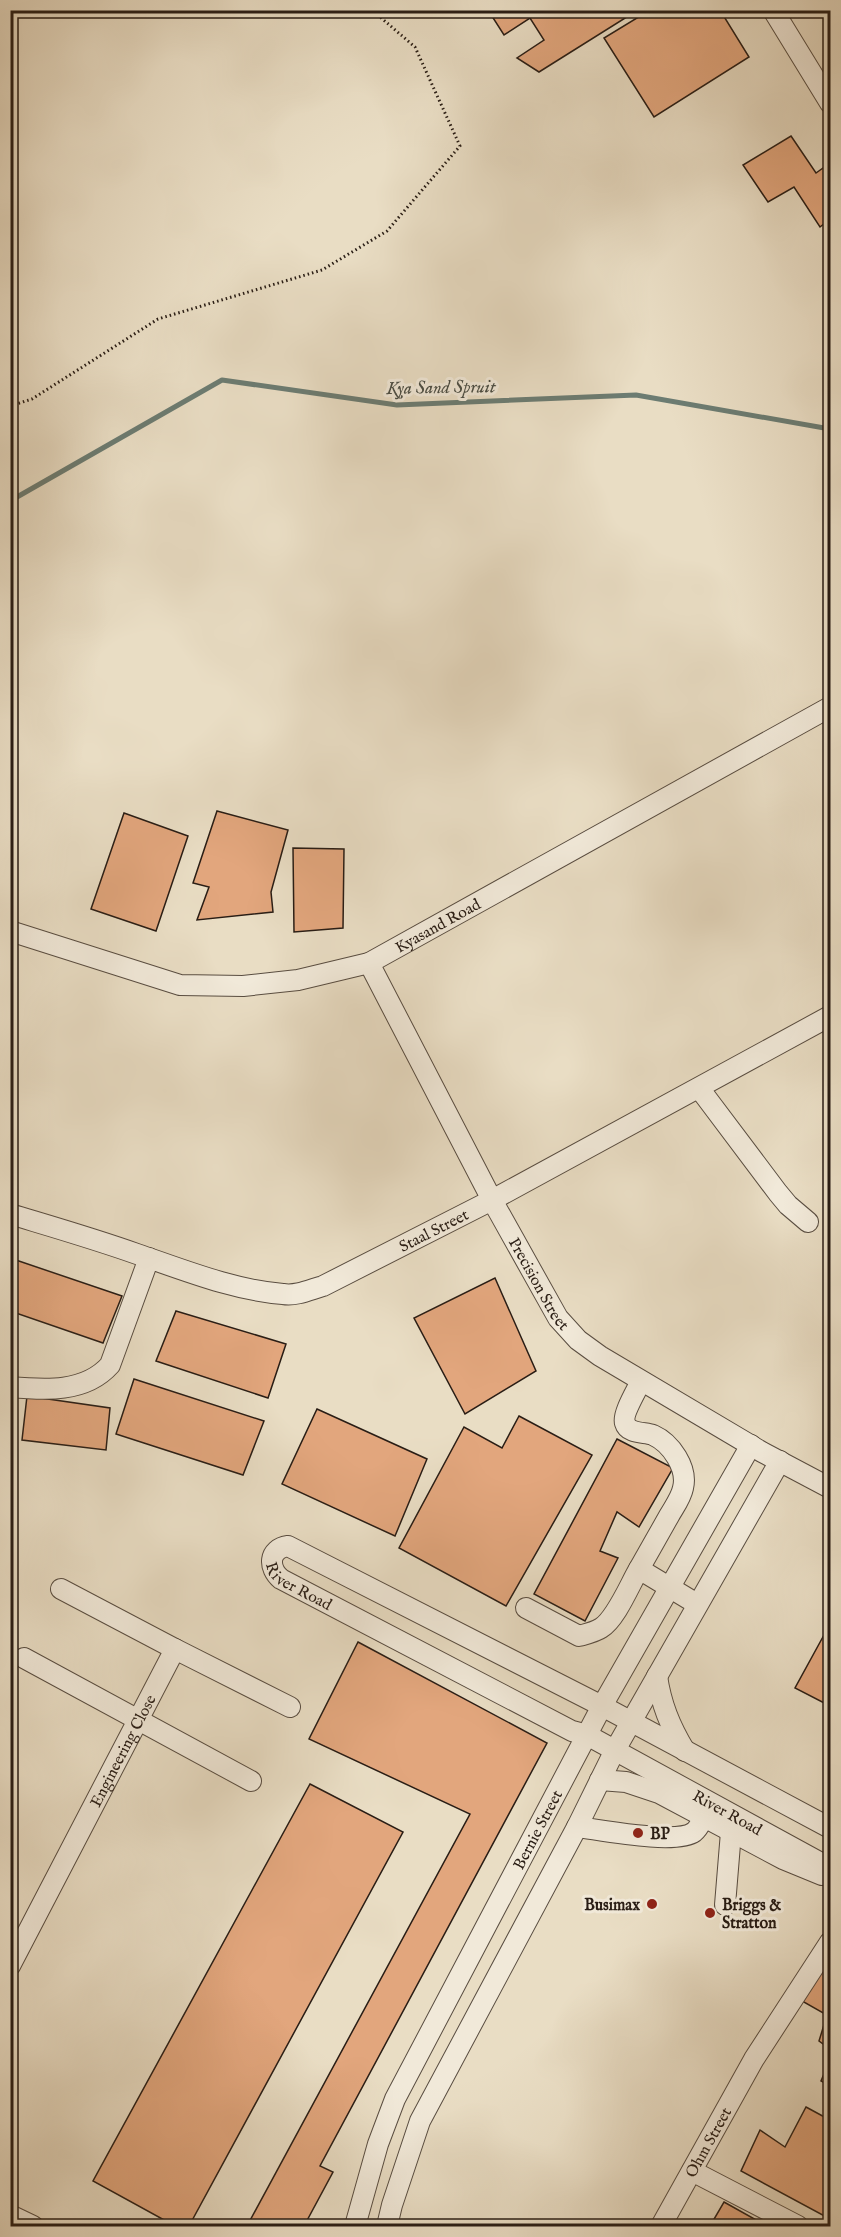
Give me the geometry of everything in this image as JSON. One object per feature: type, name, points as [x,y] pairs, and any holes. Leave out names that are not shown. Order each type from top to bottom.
[{"type":"street","points":[[773,10],[831,104]]},
{"type":"street","name":"Kyasand Road","points":[[10,932],[180,985],[243,986],[298,980],[369,963],[831,707]]},
{"type":"street","name":"Precision Street","points":[[369,963],[492,1200],[558,1318],[578,1340],[600,1356],[751,1445],[831,1488]]},
{"type":"street","name":"Staal Street","points":[[10,1214],[90,1237],[202,1276],[264,1292],[284,1295],[299,1294],[322,1286],[492,1200],[831,1016]]},
{"type":"street","points":[[699,1088],[778,1193],[808,1222]]},
{"type":"street","points":[[10,1388],[63,1388],[91,1380],[102,1373],[110,1365],[149,1258]]},
{"type":"street","points":[[526,1608],[579,1636],[601,1629],[609,1621],[680,1496],[684,1477],[677,1457],[660,1440],[632,1430],[626,1426],[624,1421],[641,1381]]},
{"type":"street","name":"Bernie Street","points":[[355,2226],[378,2144],[395,2099],[602,1706],[751,1445]]},
{"type":"street","name":"Bernie Street","points":[[387,2226],[420,2121],[577,1827],[615,1750],[780,1461]]},
{"type":"street","name":"River Road","points":[[831,1828],[602,1706],[288,1546],[278,1550],[274,1556],[271,1563],[272,1568],[281,1579],[572,1731],[615,1750],[831,1868]]},
{"type":"street","points":[[639,1569],[697,1604]]},
{"type":"street","points":[[61,1588],[175,1650],[290,1707]]},
{"type":"street","name":"Engineering Close","points":[[10,1966],[175,1650]]},
{"type":"street","points":[[24,1658],[138,1722],[251,1781]]},
{"type":"street","points":[[657,1676],[660,1697],[671,1727],[686,1751]]},
{"type":"street","points":[[600,1780],[643,1786],[783,1859],[831,1878]]},
{"type":"street","points":[[577,1827],[666,1838],[693,1833],[704,1816]]},
{"type":"street","points":[[724,1905],[731,1832]]},
{"type":"street","name":"Ohm Street","points":[[661,2226],[754,2059],[831,1942]]},
{"type":"street","points":[[692,2171],[798,2226]]},
{"type":"street","points":[[10,2215],[33,2226]]},
{"type":"path","points":[[10,406],[32,399],[158,319],[322,270],[387,231],[460,146],[416,47],[372,10]]},
{"type":"building","points":[[488,10],[638,10],[539,72],[517,58],[544,40],[530,18],[504,35]]},
{"type":"building","points":[[650,10],[720,10],[749,57],[654,117],[604,38]]},
{"type":"building","points":[[791,136],[816,173],[823,168],[830,180],[828,189],[830,193],[830,230],[825,223],[820,227],[794,187],[768,202],[743,165]]},
{"type":"building","points":[[217,811],[288,830],[271,892],[273,912],[197,920],[209,887],[193,883]]},
{"type":"building","points":[[124,813],[188,836],[156,931],[91,909]]},
{"type":"building","points":[[293,848],[344,849],[343,928],[294,932]]},
{"type":"building","points":[[10,1258],[122,1296],[103,1343],[10,1311]]},
{"type":"building","points":[[495,1278],[536,1371],[465,1414],[414,1318]]},
{"type":"building","points":[[176,1311],[286,1344],[268,1398],[156,1361]]},
{"type":"building","points":[[134,1379],[264,1421],[243,1475],[116,1434]]},
{"type":"building","points":[[27,1396],[110,1408],[106,1450],[22,1440]]},
{"type":"building","points":[[317,1409],[427,1459],[395,1536],[282,1484]]},
{"type":"building","points":[[519,1416],[592,1455],[506,1606],[399,1548],[464,1427],[502,1448]]},
{"type":"building","points":[[617,1439],[673,1468],[639,1527],[617,1512],[600,1551],[618,1558],[585,1621],[534,1594]]},
{"type":"building","points":[[830,1624],[830,1706],[795,1688]]},
{"type":"building","points":[[358,1642],[547,1743],[320,2166],[333,2172],[304,2226],[247,2226],[470,1814],[309,1739]]},
{"type":"building","points":[[310,1784],[403,1832],[189,2226],[175,2226],[93,2181]]},
{"type":"building","points":[[830,1950],[830,2049],[819,2041],[827,2015],[802,2001]]},
{"type":"building","points":[[830,2060],[830,2086],[821,2081]]},
{"type":"building","points":[[806,2107],[830,2120],[830,2219],[741,2171],[760,2130],[785,2147]]},
{"type":"building","points":[[724,2202],[767,2226],[710,2226]]},
{"type":"waterway","name":"Kya Sand Spruit","points":[[10,501],[222,380],[397,405],[636,395],[830,429]]},
{"type":"place","name":"BP","points":[[638,1833]]},
{"type":"place","name":"Busimax","points":[[652,1904]]},
{"type":"place","name":"Briggs & Stratton","points":[[710,1913]]}]
